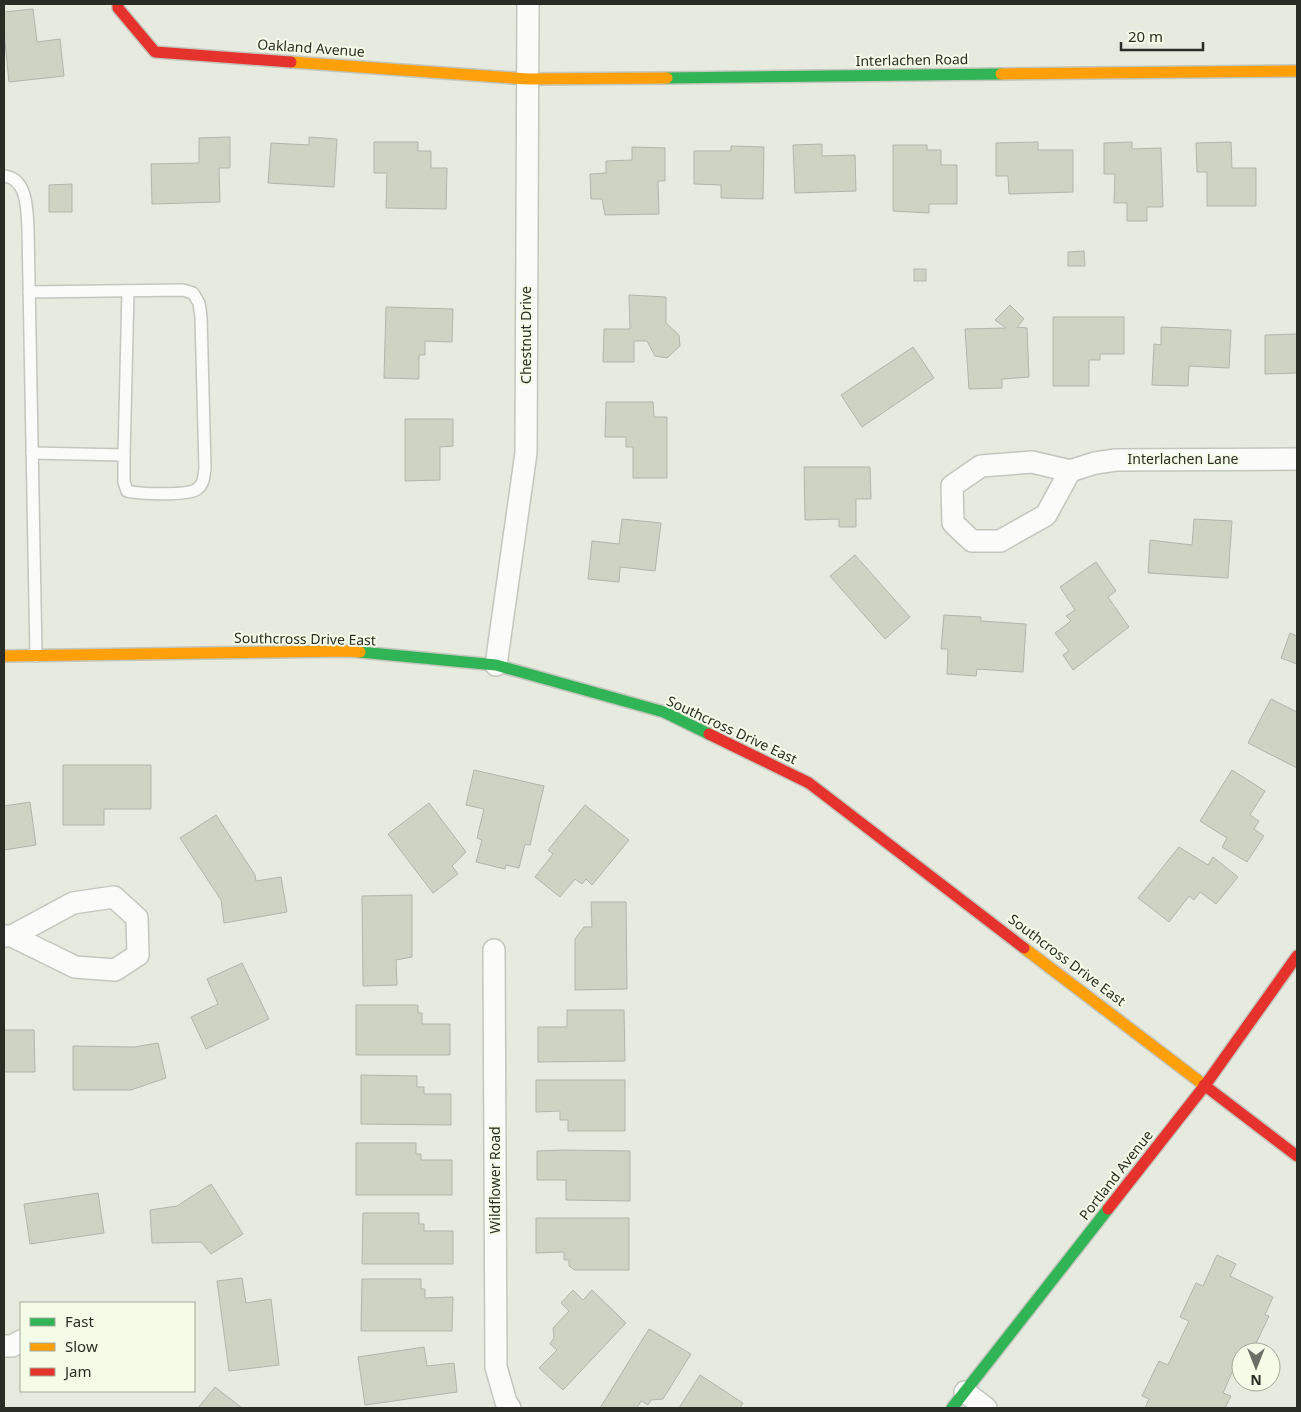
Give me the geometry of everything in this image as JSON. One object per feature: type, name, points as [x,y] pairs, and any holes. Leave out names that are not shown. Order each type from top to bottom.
[{"type":"street","name":"Oakland Avenue","points":[[118,4],[118,8],[155,52],[527,79]]},
{"type":"street","name":"Chestnut Drive","points":[[496,665],[526,453],[528,4]]},
{"type":"street","name":"Interlachen Road","points":[[527,79],[1297,72]]},
{"type":"street","name":"Interlachen Lane","points":[[1070,471],[1095,463],[1116,460],[1297,459]]},
{"type":"street","points":[[1032,462],[1070,471],[1046,514],[1000,541],[972,541],[953,523],[952,486],[981,466],[1032,462]]},
{"type":"street","name":"Southcross Drive East","points":[[4,656],[348,651],[496,665],[664,712],[809,783],[1206,1084],[1297,1156]]},
{"type":"street","points":[[114,898],[137,918],[138,955],[115,970],[75,967],[8,936],[72,902],[114,898]]},
{"type":"street","name":"Wildflower Road","points":[[494,950],[496,1367],[506,1402],[510,1408]]},
{"type":"street","name":"Portland Avenue","points":[[952,1408],[1206,1084],[1297,956]]},
{"type":"street","points":[[965,1392],[986,1408]]},
{"type":"lane","points":[[4,176],[17,183],[26,196],[36,656]]},
{"type":"lane","points":[[29,292],[183,290],[193,293],[199,303],[201,316],[205,468],[203,481],[194,491],[183,493],[136,493],[127,490],[124,482],[128,291]]},
{"type":"lane","points":[[32,453],[124,455]]},
{"type":"building","points":[[33,9],[37,42],[60,39],[64,76],[9,82],[4,12]]},
{"type":"building","points":[[230,137],[230,168],[219,168],[220,202],[152,204],[151,164],[199,163],[199,138]]},
{"type":"building","points":[[309,137],[337,139],[334,187],[268,183],[271,143],[309,145]]},
{"type":"building","points":[[374,142],[418,142],[418,151],[431,151],[431,168],[447,168],[446,209],[386,208],[387,173],[374,173]]},
{"type":"building","points":[[1038,142],[1038,150],[1073,150],[1073,192],[1009,194],[1008,176],[996,176],[996,143]]},
{"type":"building","points":[[1132,142],[1132,149],[1161,148],[1163,207],[1147,207],[1147,221],[1127,221],[1127,203],[1114,203],[1115,174],[1104,174],[1104,143]]},
{"type":"building","points":[[1231,142],[1232,168],[1256,168],[1256,206],[1207,206],[1207,172],[1197,172],[1196,143]]},
{"type":"building","points":[[822,144],[822,156],[855,155],[856,191],[795,193],[793,145]]},
{"type":"building","points":[[893,145],[927,145],[927,150],[941,150],[941,165],[957,165],[957,204],[929,204],[929,213],[893,211]]},
{"type":"building","points":[[731,146],[764,147],[763,199],[721,198],[721,185],[694,184],[694,151],[731,151]]},
{"type":"building","points":[[632,147],[665,148],[665,181],[658,181],[659,214],[605,215],[602,199],[591,199],[590,174],[606,173],[606,161],[632,160]]},
{"type":"building","points":[[72,184],[72,212],[49,212],[49,185]]},
{"type":"building","points":[[1084,251],[1085,266],[1068,266],[1068,252]]},
{"type":"building","points":[[914,269],[926,269],[926,281],[914,281]]},
{"type":"building","points":[[629,295],[666,297],[666,323],[679,335],[680,346],[667,358],[655,356],[647,341],[634,341],[634,362],[603,362],[604,329],[630,329]]},
{"type":"building","points":[[1010,305],[1024,319],[1017,327],[1027,328],[1029,377],[1002,379],[1002,388],[969,389],[965,329],[1006,328],[995,320]]},
{"type":"building","points":[[386,307],[453,309],[452,342],[425,341],[425,355],[419,355],[419,379],[384,378]]},
{"type":"building","points":[[1053,317],[1124,317],[1124,354],[1100,354],[1100,360],[1089,360],[1089,386],[1053,386]]},
{"type":"building","points":[[1161,327],[1231,330],[1229,368],[1189,366],[1188,386],[1152,385],[1154,344],[1161,345]]},
{"type":"building","points":[[1297,334],[1297,373],[1265,374],[1265,335]]},
{"type":"building","points":[[913,347],[934,378],[862,427],[841,395]]},
{"type":"building","points":[[606,402],[653,402],[654,417],[667,417],[667,478],[633,478],[633,447],[626,447],[626,437],[605,437]]},
{"type":"building","points":[[405,419],[453,419],[453,446],[440,447],[440,480],[405,481]]},
{"type":"building","points":[[804,467],[870,467],[871,499],[856,499],[856,527],[839,527],[839,519],[805,520]]},
{"type":"building","points":[[622,519],[661,523],[655,571],[620,567],[619,582],[588,579],[592,541],[619,544]]},
{"type":"building","points":[[1194,519],[1232,521],[1228,578],[1148,573],[1150,540],[1192,545]]},
{"type":"building","points":[[855,555],[910,617],[885,639],[830,576]]},
{"type":"building","points":[[1096,562],[1116,591],[1108,597],[1129,627],[1073,670],[1063,655],[1069,651],[1055,633],[1071,621],[1066,616],[1075,610],[1060,587]]},
{"type":"building","points":[[944,615],[981,617],[981,621],[1026,624],[1023,672],[977,669],[976,676],[947,674],[948,649],[941,649]]},
{"type":"building","points":[[1290,633],[1297,636],[1297,664],[1281,658]]},
{"type":"building","points":[[1271,699],[1297,712],[1297,768],[1248,743]]},
{"type":"building","points":[[63,765],[151,765],[151,809],[104,809],[104,825],[63,825]]},
{"type":"building","points":[[474,770],[544,786],[530,845],[525,844],[519,868],[506,865],[505,869],[476,862],[482,840],[477,838],[484,809],[466,805]]},
{"type":"building","points":[[1232,770],[1265,791],[1250,815],[1259,821],[1254,829],[1264,836],[1247,862],[1222,847],[1227,838],[1200,821]]},
{"type":"building","points":[[30,802],[36,845],[4,850],[4,806]]},
{"type":"building","points":[[429,803],[466,852],[452,866],[458,874],[433,893],[388,834]]},
{"type":"building","points":[[585,805],[629,840],[592,885],[586,879],[582,884],[575,879],[560,897],[535,877],[553,854],[548,850]]},
{"type":"building","points":[[216,815],[255,875],[256,881],[281,877],[287,912],[224,923],[221,900],[180,838]]},
{"type":"building","points":[[1179,847],[1208,865],[1213,857],[1238,877],[1216,904],[1200,892],[1194,900],[1189,896],[1169,922],[1138,898]]},
{"type":"building","points":[[412,895],[412,957],[396,960],[397,985],[363,986],[362,896]]},
{"type":"building","points":[[591,902],[626,902],[627,989],[575,990],[575,939],[584,927],[592,927]]},
{"type":"building","points":[[242,963],[269,1019],[206,1049],[191,1017],[218,1004],[207,979]]},
{"type":"building","points":[[356,1005],[418,1005],[418,1013],[422,1013],[422,1024],[450,1024],[450,1055],[356,1055]]},
{"type":"building","points":[[567,1010],[624,1010],[625,1061],[538,1062],[538,1027],[567,1027]]},
{"type":"building","points":[[4,1030],[34,1030],[35,1072],[4,1072]]},
{"type":"building","points":[[158,1043],[166,1078],[131,1090],[73,1090],[73,1046],[134,1047]]},
{"type":"building","points":[[361,1075],[417,1076],[417,1087],[424,1087],[424,1094],[451,1094],[451,1125],[361,1124]]},
{"type":"building","points":[[536,1080],[625,1080],[625,1131],[568,1131],[568,1120],[560,1120],[560,1111],[536,1112]]},
{"type":"building","points":[[356,1143],[416,1143],[416,1154],[421,1154],[421,1160],[452,1160],[452,1195],[356,1195]]},
{"type":"building","points":[[537,1151],[630,1151],[630,1201],[566,1200],[566,1180],[537,1180]]},
{"type":"building","points":[[211,1184],[243,1234],[211,1254],[201,1242],[152,1243],[150,1210],[177,1206]]},
{"type":"building","points":[[98,1193],[104,1233],[30,1244],[24,1204]]},
{"type":"building","points":[[363,1213],[419,1213],[419,1224],[424,1224],[424,1231],[453,1231],[453,1264],[362,1264]]},
{"type":"building","points":[[536,1218],[629,1218],[629,1270],[575,1270],[569,1266],[569,1260],[564,1260],[564,1252],[536,1253]]},
{"type":"building","points":[[1217,1255],[1236,1264],[1230,1276],[1273,1297],[1265,1315],[1269,1316],[1257,1342],[1231,1342],[1231,1375],[1223,1393],[1231,1396],[1225,1408],[1145,1408],[1149,1399],[1142,1396],[1159,1361],[1168,1365],[1189,1321],[1180,1317],[1196,1283],[1203,1286]]},
{"type":"building","points":[[242,1278],[246,1303],[271,1299],[279,1365],[229,1371],[217,1281]]},
{"type":"building","points":[[362,1279],[421,1279],[421,1289],[425,1289],[425,1298],[453,1297],[452,1331],[361,1331]]},
{"type":"building","points":[[573,1290],[583,1300],[592,1290],[626,1323],[563,1390],[539,1368],[557,1350],[550,1344],[554,1338],[553,1328],[569,1311],[561,1303]]},
{"type":"building","points":[[649,1329],[691,1354],[663,1399],[651,1400],[648,1405],[641,1401],[637,1408],[600,1408]]},
{"type":"building","points":[[424,1347],[427,1366],[454,1363],[457,1392],[365,1405],[358,1357]]},
{"type":"building","points":[[700,1375],[743,1403],[740,1408],[679,1408]]},
{"type":"building","points":[[215,1387],[242,1408],[198,1408]]},
{"type":"traffic: fast","points":[[667,78],[1001,74]]},
{"type":"traffic: fast","points":[[360,652],[496,665],[664,712],[709,734]]},
{"type":"traffic: fast","points":[[952,1408],[1108,1209]]},
{"type":"traffic: slow","points":[[291,62],[527,79],[667,78]]},
{"type":"traffic: slow","points":[[1001,74],[1297,71]]},
{"type":"traffic: slow","points":[[4,656],[360,652]]},
{"type":"traffic: slow","points":[[1024,948],[1204,1085]]},
{"type":"traffic: jam","points":[[118,4],[118,8],[155,52],[291,62]]},
{"type":"traffic: jam","points":[[709,734],[809,783],[1024,948]]},
{"type":"traffic: jam","points":[[1108,1209],[1206,1084],[1297,956]]},
{"type":"traffic: jam","points":[[1204,1085],[1297,1156]]}]
